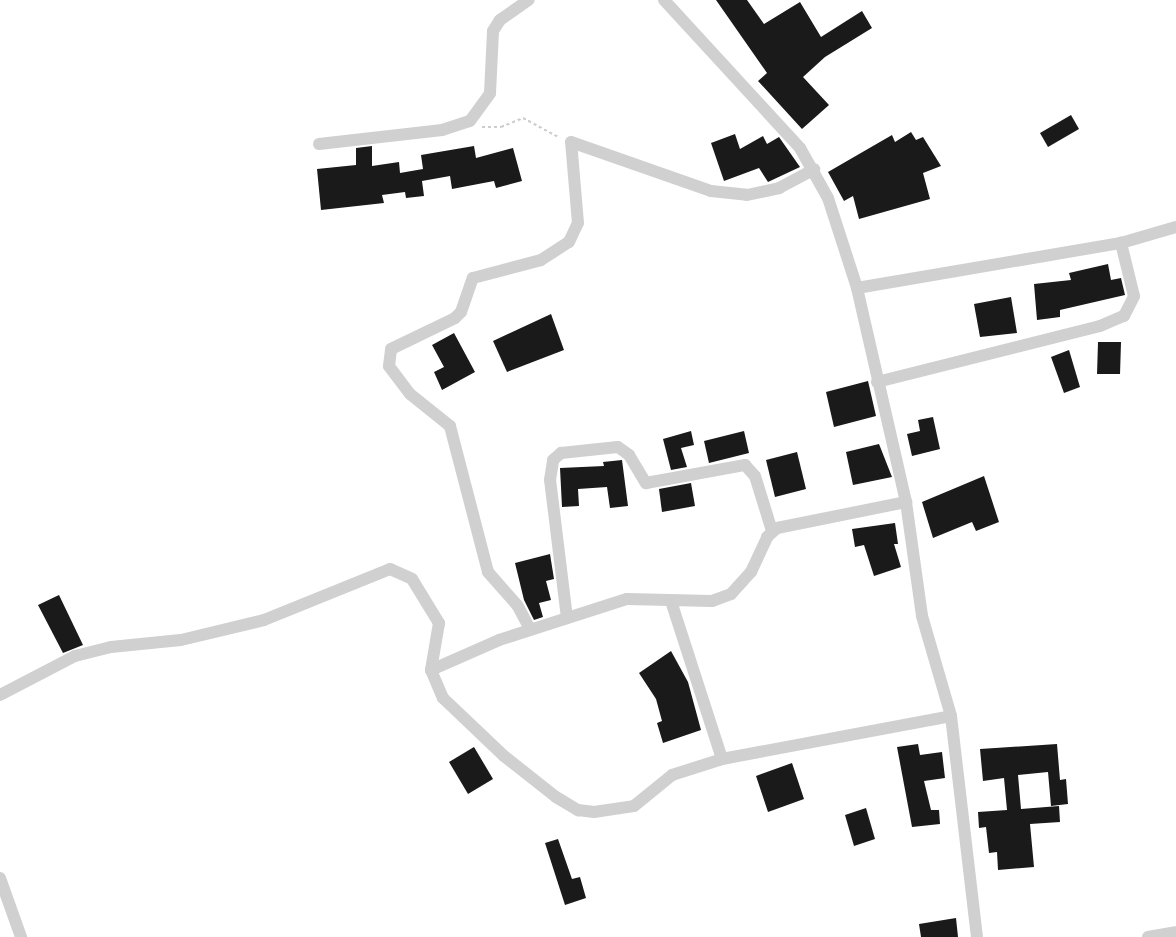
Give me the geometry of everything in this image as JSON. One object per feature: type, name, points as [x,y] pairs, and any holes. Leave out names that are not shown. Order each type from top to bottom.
[{"type":"street","points":[[319,144],[442,130],[470,121],[490,93],[493,31],[500,20],[530,0]]},
{"type":"street","points":[[664,0],[755,95],[814,169],[828,198],[856,288],[906,502],[922,616],[951,716],[977,937]]},
{"type":"street","points":[[530,629],[517,605],[488,572],[450,426],[410,394],[387,359],[398,344],[455,318],[461,312],[465,290],[473,278],[541,260],[569,242],[579,223],[572,142],[720,192],[747,195],[779,188],[814,169]]},
{"type":"street","points":[[856,288],[1121,243],[1176,227]]},
{"type":"street","points":[[877,382],[1100,327],[1124,316],[1134,296],[1121,243]]},
{"type":"street","points":[[567,618],[550,480],[553,460],[561,453],[618,447],[629,455],[646,483],[745,465],[756,476],[772,531]]},
{"type":"street","points":[[431,670],[530,629],[627,599],[712,601],[731,594],[751,572],[772,531],[786,525],[906,502]]},
{"type":"street","points":[[0,695],[75,656],[111,647],[180,640],[264,620],[390,569],[412,579],[439,622],[431,670],[434,682],[453,710],[504,756],[578,810],[594,812],[634,806],[672,775],[722,759],[951,716]]},
{"type":"street","points":[[671,601],[722,759]]},
{"type":"street","points":[[0,878],[21,937]]},
{"type":"street","points":[[1148,937],[1176,932]]},
{"type":"path","points":[[470,121],[487,130],[523,118],[572,142]]},
{"type":"building","points":[[716,0],[747,0],[764,24],[800,2],[821,37],[862,11],[872,28],[825,57],[803,77],[829,105],[802,129],[758,81],[767,73]]},
{"type":"building","points":[[1071,115],[1079,129],[1048,147],[1040,133]]},
{"type":"building","points":[[911,132],[916,140],[923,137],[941,166],[923,173],[930,199],[859,219],[853,196],[844,201],[828,172],[892,135],[895,142]]},
{"type":"building","points":[[735,134],[740,149],[763,136],[767,144],[779,137],[800,167],[768,182],[759,168],[724,181],[711,143]]},
{"type":"building","points":[[372,146],[372,166],[399,162],[400,173],[423,169],[421,155],[474,146],[476,158],[513,148],[522,181],[496,188],[494,181],[452,189],[450,176],[422,181],[424,196],[406,198],[405,192],[382,195],[384,203],[321,210],[317,169],[356,165],[356,148]]},
{"type":"building","points":[[1108,264],[1111,280],[1121,278],[1125,295],[1060,310],[1060,317],[1037,320],[1034,284],[1071,280],[1069,273]]},
{"type":"building","points":[[1011,297],[1017,333],[980,337],[974,304]]},
{"type":"building","points":[[551,314],[564,350],[507,372],[493,341]]},
{"type":"building","points":[[454,333],[475,372],[442,390],[434,372],[444,367],[432,345]]},
{"type":"building","points":[[1098,342],[1121,342],[1120,374],[1097,374]]},
{"type":"building","points":[[1069,350],[1080,387],[1064,393],[1051,357]]},
{"type":"building","points":[[868,381],[876,416],[834,427],[826,392]]},
{"type":"building","points":[[933,417],[940,449],[912,456],[907,434],[920,431],[918,420]]},
{"type":"building","points":[[691,431],[694,445],[681,448],[687,467],[671,470],[663,439]]},
{"type":"building","points":[[744,431],[749,453],[709,463],[704,441]]},
{"type":"building","points":[[879,444],[892,477],[853,485],[846,452]]},
{"type":"building","points":[[797,452],[806,489],[775,497],[766,460]]},
{"type":"building","points":[[622,460],[628,506],[610,508],[607,487],[578,489],[579,506],[562,507],[560,468],[604,466],[603,462]]},
{"type":"building","points":[[984,476],[999,522],[976,531],[972,522],[933,538],[922,502]]},
{"type":"building","points":[[691,483],[695,506],[662,512],[659,489]]},
{"type":"building","points":[[895,523],[898,544],[894,544],[901,567],[874,576],[864,545],[855,547],[852,529]]},
{"type":"building","points":[[550,554],[554,579],[546,581],[551,600],[539,603],[543,617],[534,620],[524,600],[515,563]]},
{"type":"building","points":[[59,595],[83,645],[63,653],[38,605]]},
{"type":"building","points":[[671,651],[688,682],[701,730],[663,743],[657,723],[662,721],[656,699],[639,673]]},
{"type":"building","points":[[918,744],[920,755],[942,752],[945,778],[924,781],[931,810],[939,810],[940,824],[912,827],[897,747]]},
{"type":"building","points":[[1057,744],[1060,780],[1066,779],[1068,804],[1051,806],[1048,772],[1018,775],[1021,809],[1059,806],[1060,822],[1030,824],[1034,867],[998,870],[997,852],[989,853],[986,827],[979,828],[978,812],[1007,810],[1004,778],[983,781],[980,749]]},
{"type":"building","points":[[474,747],[493,779],[468,794],[449,762]]},
{"type":"building","points":[[792,763],[804,799],[768,812],[756,776]]},
{"type":"building","points":[[866,808],[875,839],[854,846],[845,815]]},
{"type":"building","points":[[558,839],[572,879],[580,877],[586,898],[565,905],[545,843]]},
{"type":"building","points":[[956,918],[958,937],[921,937],[919,924]]}]
